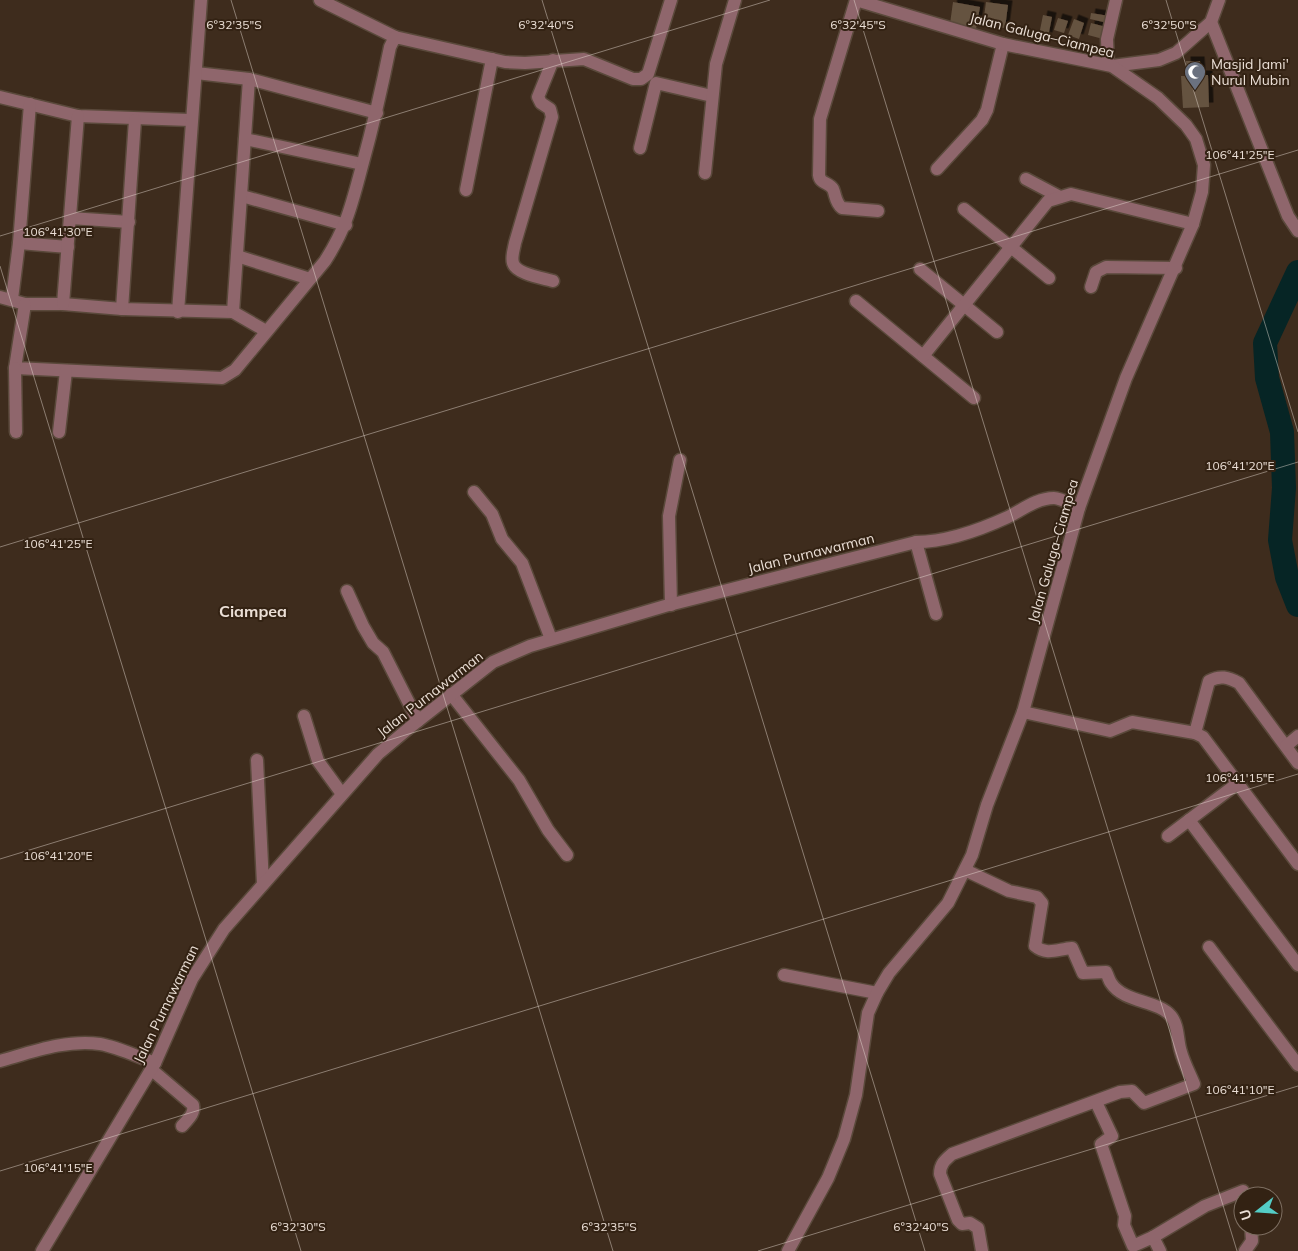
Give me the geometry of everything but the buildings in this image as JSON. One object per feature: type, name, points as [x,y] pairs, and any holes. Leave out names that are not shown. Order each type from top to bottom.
[{"type":"street","points":[[178,312],[190,120],[196,73],[201,0]]},
{"type":"street","points":[[320,0],[395,37],[492,59],[525,63],[584,59],[633,79],[642,79],[648,74],[671,0]]},
{"type":"street","points":[[705,173],[716,64],[735,0]]},
{"type":"street","points":[[856,0],[820,119],[819,175],[821,181],[833,190],[838,204],[842,208],[878,211]]},
{"type":"street","name":"Jalan Galuga–Ciampea","points":[[788,1251],[824,1186],[844,1139],[856,1095],[868,1013],[889,973],[913,947],[948,903],[965,870],[1023,712],[1079,508],[1126,378],[1176,268],[1193,224],[1202,192],[1204,165],[1196,138],[1175,113],[1158,98],[1110,65],[1003,44],[856,0]]},
{"type":"street","points":[[1116,0],[1107,39],[1110,65],[1159,60],[1176,53],[1211,22],[1219,0]]},
{"type":"street","points":[[1211,22],[1288,216],[1298,232]]},
{"type":"street","points":[[15,368],[222,378],[235,370],[325,261],[346,225],[377,113],[390,47],[395,37]]},
{"type":"street","points":[[937,169],[982,120],[987,110],[1003,44]]},
{"type":"street","points":[[466,190],[492,59]]},
{"type":"street","points":[[553,60],[538,97],[541,103],[550,108],[552,117],[515,243],[512,260],[515,267],[523,272],[553,281]]},
{"type":"street","points":[[196,73],[249,79],[377,113]]},
{"type":"street","points":[[233,312],[249,79]]},
{"type":"street","points":[[640,148],[656,83],[712,96]]},
{"type":"street","points":[[0,97],[78,116],[134,120],[190,120]]},
{"type":"street","points":[[16,432],[12,300],[20,243],[30,104]]},
{"type":"street","points":[[63,304],[78,116]]},
{"type":"street","points":[[122,309],[134,120]]},
{"type":"street","points":[[245,139],[362,164]]},
{"type":"street","points":[[1026,179],[1060,198]]},
{"type":"street","points":[[923,356],[1048,201],[1071,194],[1193,224]]},
{"type":"street","points":[[242,196],[346,225]]},
{"type":"street","points":[[964,209],[1049,278]]},
{"type":"street","points":[[70,218],[129,222]]},
{"type":"street","points":[[20,243],[68,246]]},
{"type":"street","points":[[238,256],[310,279]]},
{"type":"street","points":[[1091,287],[1096,272],[1106,267],[1176,268]]},
{"type":"street","points":[[920,269],[997,332]]},
{"type":"street","points":[[12,300],[122,309],[233,312],[266,331]]},
{"type":"street","points":[[856,301],[974,398]]},
{"type":"street","points":[[59,432],[66,371]]},
{"type":"street","points":[[671,605],[669,516],[680,460]]},
{"type":"street","points":[[474,492],[492,514],[502,539],[522,563],[551,639]]},
{"type":"street","name":"Jalan Purnawarman","points":[[42,1251],[154,1066],[185,994],[207,954],[224,929],[378,754],[493,662],[511,653],[551,639],[671,605],[916,542],[927,542],[967,532],[1001,520],[1034,503],[1055,498],[1079,508]]},
{"type":"street","points":[[916,542],[936,614]]},
{"type":"street","points":[[347,590],[363,626],[373,643],[383,652],[418,721]]},
{"type":"street","points":[[1195,733],[1209,681],[1216,678],[1229,677],[1239,683],[1298,763]]},
{"type":"street","points":[[451,694],[519,780],[548,830],[568,855]]},
{"type":"street","points":[[1023,712],[1110,731],[1132,722],[1203,736],[1298,864]]},
{"type":"street","points":[[304,716],[318,761],[342,794]]},
{"type":"street","points":[[1286,746],[1298,736]]},
{"type":"street","points":[[257,760],[263,884]]},
{"type":"street","points":[[1168,836],[1238,783]]},
{"type":"street","points":[[1189,820],[1298,965]]},
{"type":"street","points":[[965,870],[1009,891],[1037,897],[1042,903],[1035,946],[1039,949],[1046,952],[1072,948],[1075,951],[1080,971],[1083,973],[1106,972],[1111,984],[1123,993],[1138,1002],[1165,1010],[1175,1022],[1180,1052],[1194,1084],[1152,1102],[1144,1103],[1132,1091],[1120,1092],[952,1154],[944,1161],[940,1168],[940,1174],[958,1220],[962,1224],[970,1223],[978,1228],[982,1251]]},
{"type":"street","points":[[1209,948],[1298,1065]]},
{"type":"street","points":[[784,975],[878,993]]},
{"type":"street","points":[[0,1061],[76,1043],[102,1044],[154,1066],[193,1105],[194,1110],[191,1116],[182,1126]]},
{"type":"street","points":[[1096,1102],[1112,1136],[1101,1144],[1125,1216],[1124,1225],[1133,1246],[1153,1237],[1205,1206],[1233,1195]]},
{"type":"street","points":[[1245,1251],[1252,1241],[1252,1236]]},
{"type":"street","points":[[1153,1237],[1160,1251]]},
{"type":"waterway","points":[[1298,272],[1265,343],[1267,378],[1282,432],[1284,488],[1280,540],[1287,577],[1298,605]]},
{"type":"place","name":"Masjid Jami' Nurul Mubin","points":[[1195,91]]},
{"type":"district","name":"Ciampea","points":[[253,611]]}]
